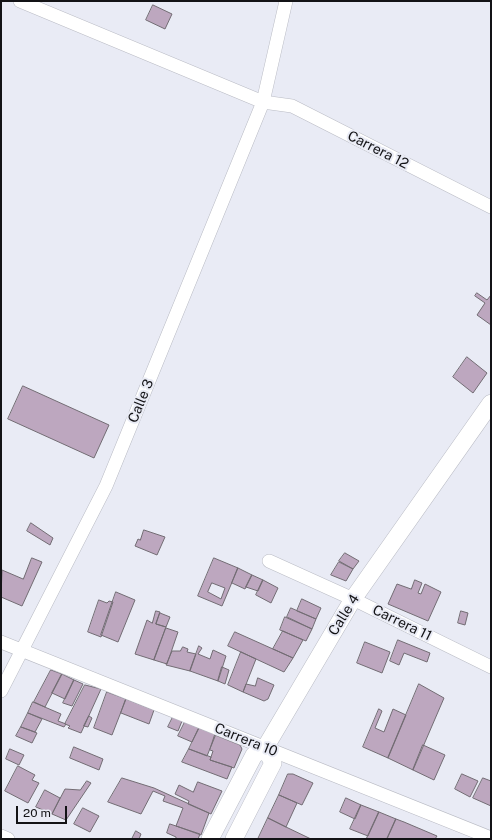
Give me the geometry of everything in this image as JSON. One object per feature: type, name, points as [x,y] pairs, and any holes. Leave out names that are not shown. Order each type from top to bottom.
[{"type":"street","name":"Carrera 12","points":[[22,1],[263,102],[292,106],[491,207]]},
{"type":"street","name":"Calle 3","points":[[1,691],[106,486],[263,102],[286,1]]},
{"type":"street","name":"Calle 4","points":[[210,839],[254,755],[265,748],[353,599],[491,403]]},
{"type":"street","name":"Carrera 11","points":[[269,561],[353,599],[491,667]]},
{"type":"street","name":"Carrera 10","points":[[1,642],[491,838]]},
{"type":"street","points":[[234,839],[273,764],[265,748]]},
{"type":"street","points":[[1,836],[8,839]]},
{"type":"building","points":[[153,5],[172,14],[165,29],[146,20]]},
{"type":"building","points":[[477,293],[487,300],[491,295],[491,325],[477,315],[485,303],[475,296]]},
{"type":"building","points":[[467,357],[487,373],[473,393],[453,377]]},
{"type":"building","points":[[23,386],[109,425],[94,458],[8,419]]},
{"type":"building","points":[[31,523],[53,538],[50,545],[27,531]]},
{"type":"building","points":[[144,530],[165,537],[157,555],[135,546],[138,539],[140,540]]},
{"type":"building","points":[[345,553],[359,561],[353,569],[339,561]]},
{"type":"building","points":[[32,558],[42,562],[22,606],[1,597],[2,570],[23,579]]},
{"type":"building","points":[[214,558],[238,568],[222,606],[198,596]],"holes":[[[212,583],[225,588],[221,599],[208,592]]]},
{"type":"building","points":[[339,562],[353,569],[346,581],[331,575]]},
{"type":"building","points":[[238,568],[252,575],[245,589],[232,583]]},
{"type":"building","points":[[252,575],[263,580],[258,591],[246,587]]},
{"type":"building","points":[[263,580],[278,588],[271,603],[256,595]]},
{"type":"building","points":[[415,580],[422,583],[418,593],[421,594],[425,584],[441,592],[428,621],[388,604],[397,584],[411,589]]},
{"type":"building","points":[[116,592],[135,600],[118,642],[101,635]]},
{"type":"building","points":[[302,599],[321,608],[316,619],[297,611]]},
{"type":"building","points":[[99,600],[107,603],[109,601],[113,602],[101,637],[88,632]]},
{"type":"building","points":[[291,608],[316,619],[312,629],[287,617]]},
{"type":"building","points":[[156,611],[160,612],[156,624],[166,627],[154,660],[135,654],[147,620],[152,623]]},
{"type":"building","points":[[461,611],[468,613],[465,625],[458,623]]},
{"type":"building","points":[[160,613],[170,617],[166,627],[156,624]]},
{"type":"building","points":[[285,617],[312,629],[306,641],[280,630]]},
{"type":"building","points":[[166,628],[178,632],[167,664],[154,660]]},
{"type":"building","points":[[283,631],[303,640],[293,658],[273,649]]},
{"type":"building","points":[[235,632],[293,658],[284,672],[228,646]]},
{"type":"building","points":[[398,640],[430,653],[427,662],[404,653],[399,665],[390,661]]},
{"type":"building","points":[[365,642],[390,652],[382,673],[357,663]]},
{"type":"building","points":[[199,646],[202,648],[198,654],[210,659],[213,650],[226,656],[218,681],[190,671]]},
{"type":"building","points":[[183,647],[188,649],[187,652],[196,654],[190,671],[166,665],[172,651],[180,651]]},
{"type":"building","points":[[241,652],[256,659],[243,692],[228,685]]},
{"type":"building","points":[[222,667],[229,670],[225,684],[218,681]]},
{"type":"building","points":[[51,670],[62,674],[45,707],[34,702]]},
{"type":"building","points":[[62,674],[74,680],[65,699],[52,693]]},
{"type":"building","points":[[258,678],[274,685],[268,699],[264,701],[243,692],[246,684],[255,686]]},
{"type":"building","points":[[74,680],[83,684],[72,706],[63,703]]},
{"type":"building","points":[[419,684],[444,698],[413,770],[388,758]]},
{"type":"building","points":[[85,685],[101,689],[81,733],[68,728],[70,726],[65,724]]},
{"type":"building","points":[[107,692],[126,699],[112,735],[94,728]]},
{"type":"building","points":[[126,699],[154,710],[149,724],[121,713]]},
{"type":"building","points":[[33,702],[61,714],[58,721],[66,724],[64,727],[28,713]]},
{"type":"building","points":[[379,709],[382,711],[375,728],[384,732],[393,709],[406,715],[388,758],[363,747]]},
{"type":"building","points":[[28,713],[42,719],[35,732],[21,727]]},
{"type":"building","points":[[89,716],[92,718],[88,727],[84,726]]},
{"type":"building","points":[[173,717],[182,721],[178,731],[168,727]]},
{"type":"building","points":[[185,722],[199,728],[192,742],[178,736]]},
{"type":"building","points":[[21,727],[37,733],[32,743],[16,736]]},
{"type":"building","points":[[199,728],[216,734],[207,756],[189,749]]},
{"type":"building","points":[[215,735],[240,745],[242,749],[234,768],[210,760],[213,751],[210,750]]},
{"type":"building","points":[[423,745],[445,755],[434,780],[413,770]]},
{"type":"building","points":[[74,747],[103,759],[99,770],[70,758]]},
{"type":"building","points":[[10,749],[24,755],[19,765],[6,759]]},
{"type":"building","points":[[189,749],[211,757],[210,760],[232,767],[227,779],[182,762]]},
{"type":"building","points":[[18,766],[35,775],[32,780],[39,783],[28,803],[5,791]]},
{"type":"building","points":[[288,774],[293,774],[313,783],[302,805],[279,795]]},
{"type":"building","points":[[462,774],[478,781],[470,797],[455,789]]},
{"type":"building","points":[[122,778],[154,788],[209,813],[201,835],[176,826],[183,808],[163,801],[165,796],[153,791],[141,814],[108,802]]},
{"type":"building","points":[[483,778],[491,781],[491,806],[473,798]]},
{"type":"building","points":[[87,781],[91,783],[66,820],[52,814],[65,789],[80,790]]},
{"type":"building","points":[[198,782],[222,791],[211,814],[188,804],[189,801],[175,794],[179,785],[193,792]]},
{"type":"building","points":[[45,790],[60,798],[52,814],[36,807]]},
{"type":"building","points":[[279,795],[297,803],[286,827],[268,818]]},
{"type":"building","points":[[346,798],[361,805],[355,819],[340,812]]},
{"type":"building","points":[[361,805],[379,812],[368,836],[350,829]]},
{"type":"building","points":[[83,808],[99,816],[90,832],[74,824]]},
{"type":"building","points":[[379,812],[396,819],[387,839],[367,838]]},
{"type":"building","points":[[268,818],[286,827],[311,839],[258,839]]},
{"type":"building","points":[[396,819],[437,836],[435,839],[387,839]]},
{"type":"building","points":[[170,824],[200,834],[198,839],[176,839],[176,837],[167,833]]},
{"type":"building","points":[[136,831],[141,834],[139,839],[132,839]]}]
